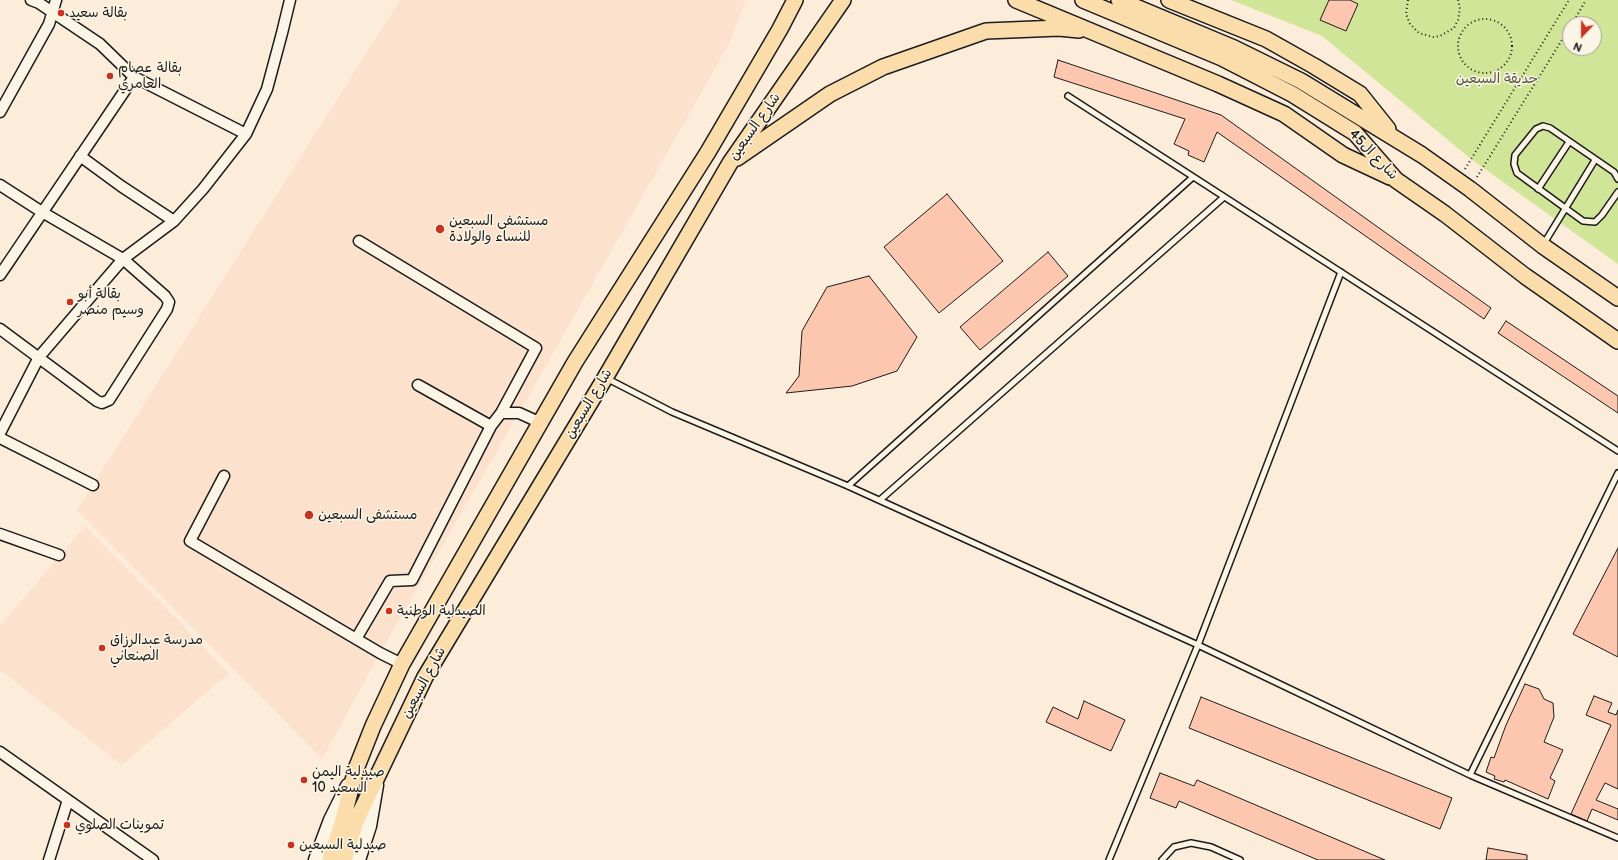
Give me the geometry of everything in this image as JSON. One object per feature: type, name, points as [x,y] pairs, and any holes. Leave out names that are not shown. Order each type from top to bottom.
[{"type":"main road","points":[[780,29],[785,0]]},
{"type":"main road","name":"شارع السبعين","points":[[349,822],[356,769],[373,726],[402,664],[541,424],[575,362],[708,152],[780,29],[795,0]]},
{"type":"main road","name":"شارع السبعين","points":[[349,822],[378,774],[425,677],[605,378],[730,163],[843,0]]},
{"type":"main road","points":[[1016,0],[1218,84],[1284,114],[1343,155],[1396,180]]},
{"type":"main road","name":"شارع ال45","points":[[1083,0],[1222,58],[1292,94],[1355,133],[1396,180],[1444,214],[1525,276],[1618,341]]},
{"type":"main road","name":"شارع ال45","points":[[1119,0],[1234,48],[1301,80],[1422,155],[1464,185],[1543,246],[1618,298]]},
{"type":"main road","points":[[1169,0],[1266,39],[1360,94],[1394,138]]},
{"type":"main road","points":[[730,163],[830,94],[883,67],[986,31],[1059,28],[1092,31]]},
{"type":"main road","points":[[316,860],[332,820],[356,769]]},
{"type":"main road","points":[[358,860],[369,826],[378,774]]},
{"type":"main road","points":[[330,860],[349,822]]},
{"type":"main road","points":[[344,860],[349,822]]},
{"type":"street","points":[[31,0],[39,3],[100,44],[134,77],[246,134]]},
{"type":"street","points":[[0,112],[49,24],[56,0]]},
{"type":"street","points":[[0,433],[39,357],[123,259],[174,221],[203,189],[246,134],[266,89],[290,0]]},
{"type":"street","points":[[0,275],[134,77]]},
{"type":"street","points":[[80,156],[121,186],[174,221]]},
{"type":"street","points":[[0,186],[123,259],[165,296],[168,302],[167,309],[109,400],[102,403],[97,401],[0,329]]},
{"type":"street","points":[[356,639],[390,581],[412,580],[491,426],[501,413],[536,348],[359,241]]},
{"type":"street","points":[[418,385],[491,426]]},
{"type":"street","points":[[501,413],[519,413],[541,424]]},
{"type":"street","points":[[0,438],[93,485]]},
{"type":"street","points":[[224,476],[190,541],[356,639],[402,664]]},
{"type":"street","points":[[0,534],[59,555]]},
{"type":"street","points":[[0,752],[148,858]]},
{"type":"street","points":[[49,860],[68,800]]},
{"type":"lane","points":[[1068,96],[1618,451]]},
{"type":"lane","points":[[1618,178],[1614,172],[1550,128],[1543,126],[1536,129],[1515,155],[1514,164],[1517,173],[1583,221],[1595,222],[1602,215],[1618,192]]},
{"type":"lane","points":[[1538,189],[1569,142]]},
{"type":"lane","points":[[1543,246],[1595,160]]},
{"type":"lane","points":[[848,486],[1193,177]]},
{"type":"lane","points":[[880,500],[1224,197]]},
{"type":"lane","points":[[1108,860],[1198,645],[1340,272]]},
{"type":"lane","points":[[605,378],[672,412],[880,500],[1198,645],[1470,775],[1618,838]]},
{"type":"lane","points":[[1470,775],[1618,473]]},
{"type":"lane","points":[[1162,860],[1174,847],[1191,843],[1211,847],[1240,860]]},
{"type":"path","points":[[1408,0],[1406,14],[1410,24],[1419,33],[1433,37],[1440,36],[1454,28],[1458,20],[1460,9],[1458,0]]},
{"type":"path","points":[[1464,185],[1569,0]]},
{"type":"path","points":[[1577,16],[1586,0]]},
{"type":"path","points":[[1487,19],[1499,23],[1509,32],[1512,45],[1510,55],[1501,67],[1493,72],[1485,73],[1471,69],[1462,60],[1458,49],[1459,38],[1465,27],[1473,21],[1487,19]]},
{"type":"path","points":[[1464,185],[1562,39]]},
{"type":"shaded area","name":"مستشفى السبعين للنساء والولادة","points":[[400,0],[746,0],[729,44],[519,413],[380,653],[322,759],[77,510]]},
{"type":"shaded area","name":"مدرسة عبدالرزاق الصنعاني","points":[[85,526],[229,673],[122,765],[0,670],[0,626]]},
{"type":"green space","name":"حديقة السبعين","points":[[1231,0],[1618,0],[1618,264],[1471,159],[1322,36]]},
{"type":"building","points":[[1329,0],[1350,0],[1358,4],[1346,31],[1320,20]]},
{"type":"building","points":[[1058,60],[1221,115],[1491,308],[1484,319],[1217,132],[1204,162],[1188,155],[1189,151],[1174,144],[1185,119],[1054,77]]},
{"type":"building","points":[[947,194],[1003,261],[939,313],[884,247]]},
{"type":"building","points":[[1048,252],[1068,276],[980,350],[960,327]]},
{"type":"building","points":[[869,276],[917,337],[897,371],[852,386],[786,393],[799,376],[802,331],[827,287]]},
{"type":"building","points":[[1506,321],[1618,396],[1618,413],[1498,333]]},
{"type":"building","points":[[1618,548],[1618,657],[1573,634]]},
{"type":"building","points":[[1525,684],[1539,689],[1544,699],[1553,703],[1554,717],[1544,742],[1563,750],[1550,778],[1555,781],[1548,799],[1505,780],[1504,782],[1494,779],[1495,776],[1486,772],[1491,757],[1494,758],[1506,725]]},
{"type":"building","points":[[1594,696],[1612,703],[1608,712],[1616,715],[1618,710],[1618,789],[1605,783],[1596,800],[1618,809],[1618,820],[1592,809],[1587,821],[1571,814],[1611,725],[1586,715]]},
{"type":"building","points":[[1201,697],[1452,798],[1440,829],[1189,728]]},
{"type":"building","points":[[1084,701],[1125,720],[1111,751],[1046,722],[1053,707],[1078,719]]},
{"type":"building","points":[[1160,773],[1194,786],[1197,780],[1385,860],[1318,860],[1179,801],[1176,808],[1150,798]]},
{"type":"building","points":[[1488,848],[1527,855],[1527,860],[1486,860]]},
{"type":"place","name":"بقالة سعيد","points":[[61,13]]},
{"type":"place","name":"بقالة عصام العامري","points":[[110,76]]},
{"type":"place","name":"مستشفى السبعين للنساء والولادة","points":[[440,229]]},
{"type":"place","name":"بقالة أبو وسيم منصر","points":[[70,302]]},
{"type":"place","name":"مستشفى السبعين","points":[[309,515]]},
{"type":"place","name":"الصيدلية الوطنية","points":[[389,611]]},
{"type":"place","name":"مدرسة عبدالرزاق الصنعاني","points":[[102,648]]},
{"type":"place","name":"صيدلية اليمن السعيد 10","points":[[304,780]]},
{"type":"place","name":"تموينات الصلوي","points":[[67,825]]},
{"type":"place","name":"صيدلية السبعين","points":[[291,845]]}]
